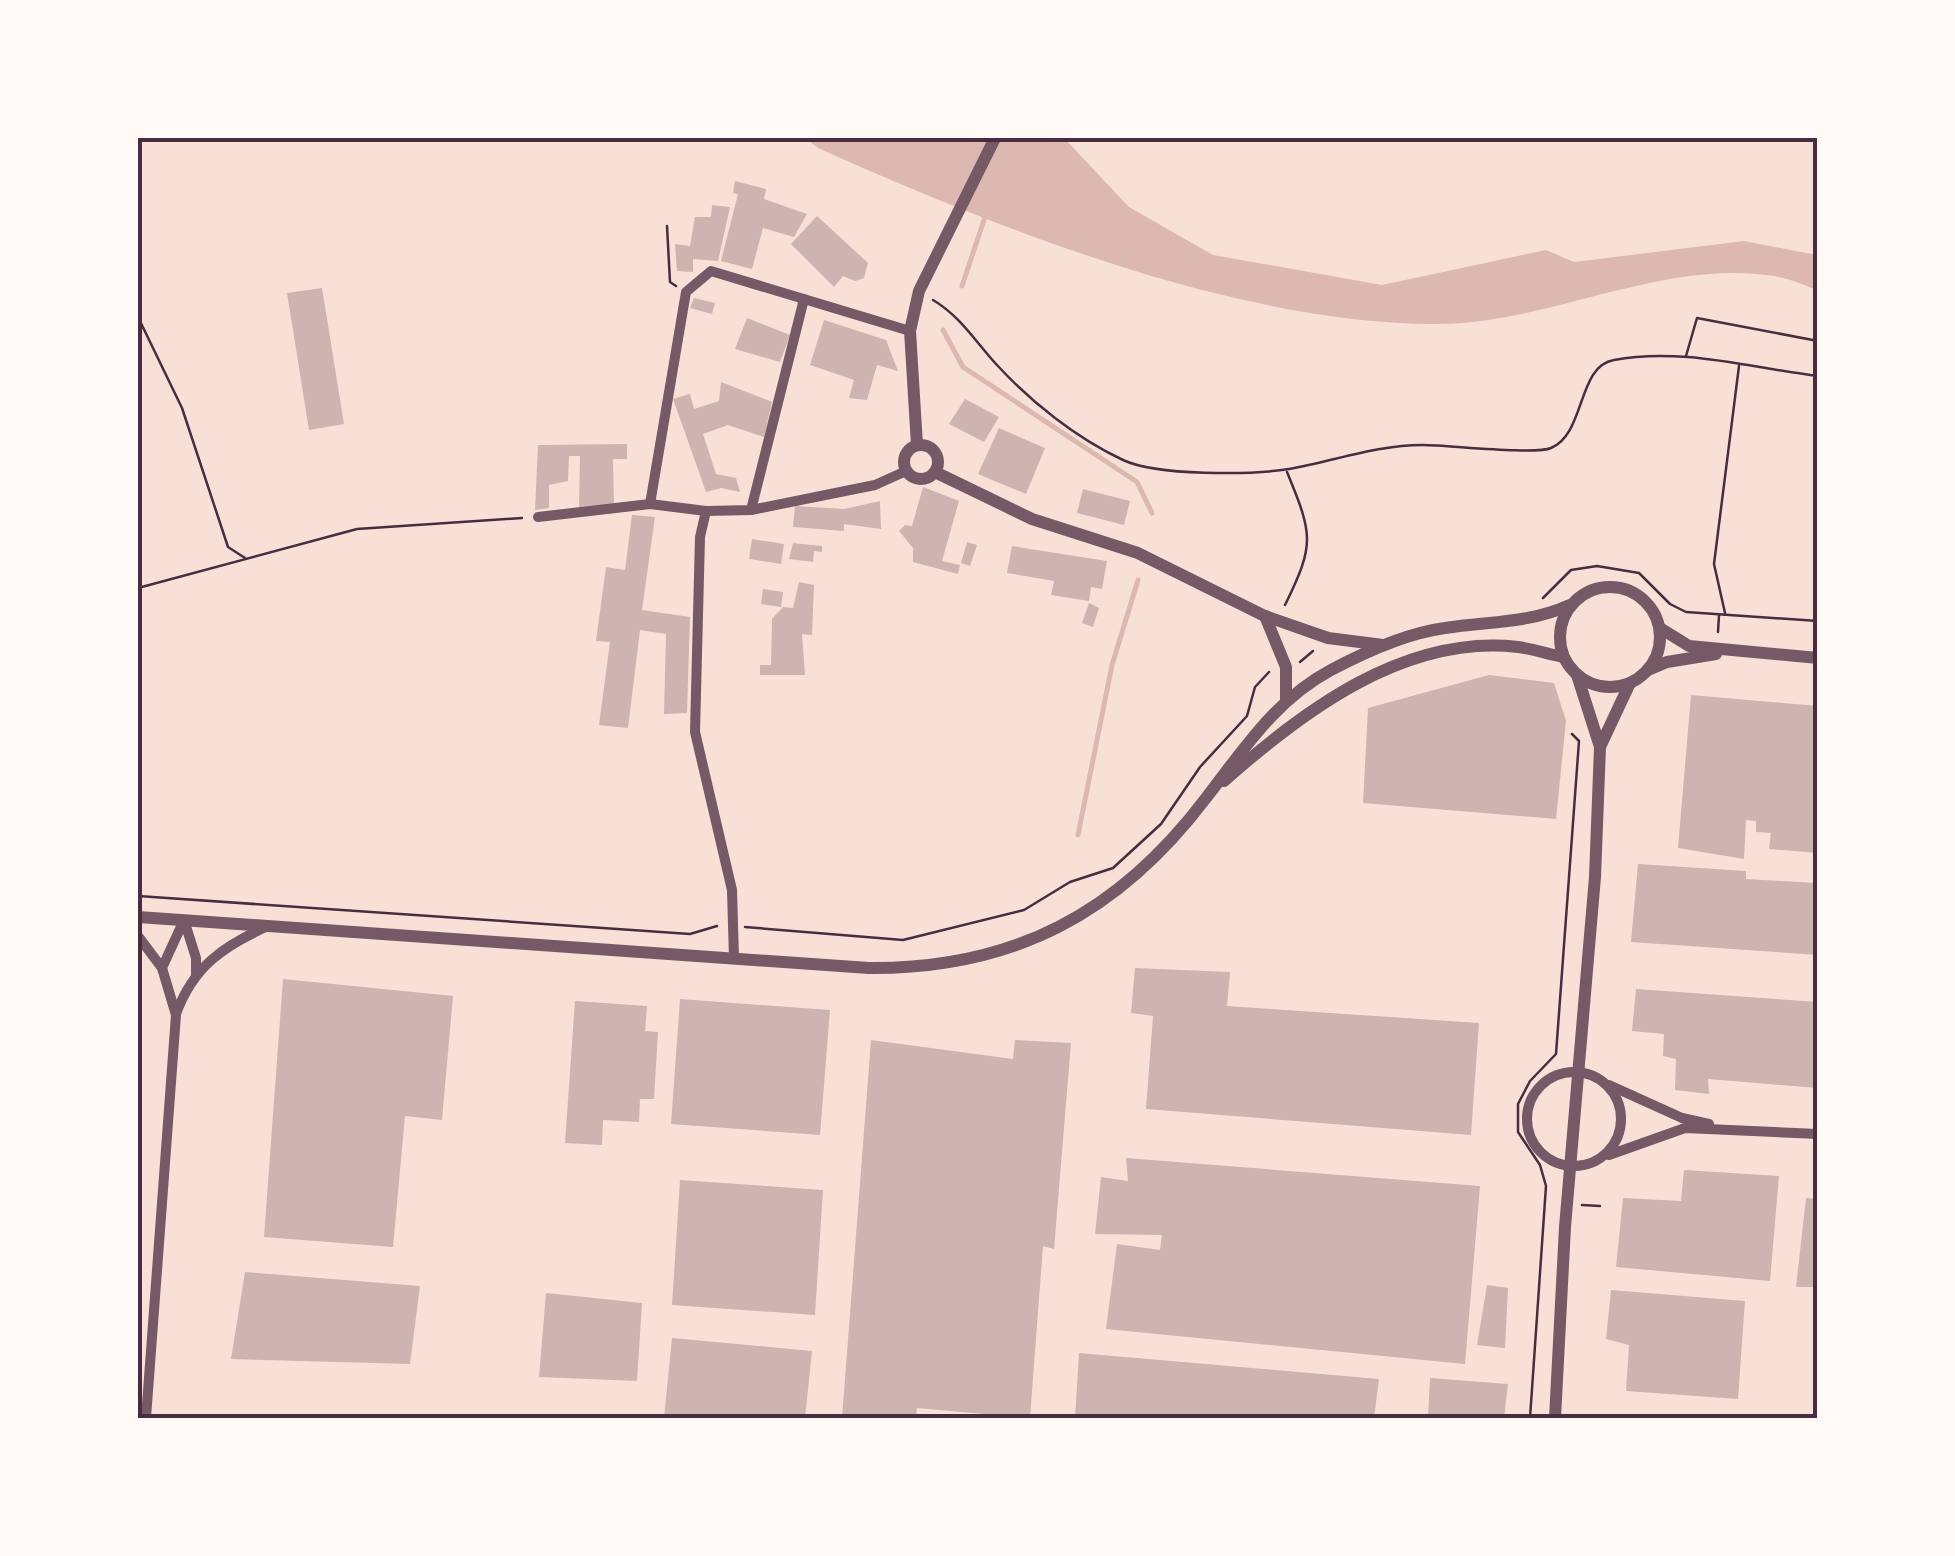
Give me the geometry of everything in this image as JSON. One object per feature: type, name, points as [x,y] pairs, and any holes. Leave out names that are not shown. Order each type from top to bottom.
[{"type":"street","points":[[917,446],[910,331],[919,291],[995,138]]},
{"type":"street","points":[[650,504],[686,292],[711,271],[910,331]]},
{"type":"street","points":[[751,510],[804,299]]},
{"type":"street","points":[[917,446],[905,455],[906,471],[914,478],[926,479],[935,472]]},
{"type":"street","points":[[917,446],[935,453],[935,472]]},
{"type":"street","points":[[538,517],[650,504],[706,512],[751,510],[875,485],[906,471]]},
{"type":"street","points":[[935,472],[1032,519],[1138,553],[1265,616],[1324,637],[1386,645]]},
{"type":"street","points":[[706,512],[700,537],[694,732],[732,890],[734,959]]},
{"type":"street","points":[[138,916],[734,959],[928,968],[1033,940],[1090,911],[1135,878],[1168,846],[1239,750],[1286,699],[1331,670],[1386,645],[1443,628],[1537,619],[1570,605],[1594,588],[1622,588],[1647,602],[1660,628],[1660,643],[1648,670]]},
{"type":"street","points":[[1570,605],[1562,621],[1563,657],[1577,675],[1593,685],[1630,683]]},
{"type":"street","points":[[1265,616],[1286,667],[1286,699]]},
{"type":"street","points":[[1660,628],[1690,646],[1818,658]]},
{"type":"street","points":[[1208,796],[1307,712],[1395,665],[1452,651],[1516,647],[1563,657]]},
{"type":"street","points":[[1600,747],[1630,683],[1667,662],[1728,652]]},
{"type":"street","points":[[1555,1418],[1600,747],[1577,675]]},
{"type":"street","points":[[162,968],[184,920]]},
{"type":"street","points":[[184,920],[196,958],[196,974]]},
{"type":"street","points":[[176,1015],[196,974],[236,940],[268,926]]},
{"type":"street","points":[[138,936],[162,968],[176,1015],[146,1418]]},
{"type":"street","points":[[1725,1127],[1682,1118],[1580,1072],[1548,1078],[1531,1098],[1527,1110],[1529,1136],[1536,1148],[1556,1164],[1571,1167],[1685,1128],[1818,1134]]},
{"type":"street","points":[[1598,1160],[1610,1150],[1621,1123],[1614,1094],[1604,1082]]},
{"type":"path","points":[[667,226],[670,282],[686,292]]},
{"type":"path","points":[[919,291],[952,311],[1020,389],[1090,442],[1127,462],[1181,470],[1286,470],[1389,445],[1468,444],[1545,451],[1568,434],[1597,368],[1610,360],[1686,356],[1818,376]]},
{"type":"path","points":[[138,317],[182,408],[228,546],[246,559]]},
{"type":"path","points":[[1686,356],[1697,318],[1818,341]]},
{"type":"path","points":[[1726,615],[1714,564],[1738,366]]},
{"type":"path","points":[[1279,620],[1306,562],[1310,536],[1286,470]]},
{"type":"path","points":[[138,588],[356,529],[538,517]]},
{"type":"path","points":[[1540,601],[1571,570],[1597,566],[1639,573],[1678,610],[1818,621]]},
{"type":"path","points":[[138,896],[690,934],[734,926],[903,940],[1024,910],[1070,882],[1113,868],[1161,824],[1200,767],[1247,716],[1255,687],[1267,672],[1299,663],[1324,637]]},
{"type":"path","points":[[1530,1418],[1546,1186],[1544,1174],[1524,1142],[1517,1121],[1522,1094],[1556,1054],[1579,741],[1572,734]]},
{"type":"shaded area","points":[[805,138],[1064,138],[1129,207],[1213,255],[1382,285],[1546,250],[1574,262],[1744,241],[1817,255],[1817,290],[1780,277],[1731,273],[1645,284],[1475,322],[1432,324],[1356,319],[1277,307],[1118,266],[888,179],[818,148]]},
{"type":"building","points":[[735,181],[766,189],[764,199],[807,214],[794,237],[763,228],[752,269],[721,261],[738,194],[733,193]]},
{"type":"building","points":[[712,205],[730,207],[718,261],[693,259],[693,272],[677,271],[675,244],[690,246],[695,217],[711,217]]},
{"type":"building","points":[[817,216],[868,263],[864,278],[855,281],[843,276],[834,287],[791,244]]},
{"type":"building","points":[[322,288],[344,424],[309,430],[287,293]]},
{"type":"building","points":[[694,298],[715,303],[712,314],[690,308]]},
{"type":"building","points":[[747,318],[790,335],[780,362],[735,349]]},
{"type":"building","points":[[824,320],[886,340],[898,371],[877,365],[867,400],[849,398],[854,380],[810,365]]},
{"type":"building","points":[[721,382],[772,402],[764,437],[728,425],[703,434],[716,474],[736,478],[740,492],[721,488],[706,492],[673,399],[690,394],[694,409],[719,401]]},
{"type":"building","points":[[965,399],[999,417],[984,442],[949,424]]},
{"type":"building","points":[[999,428],[1045,448],[1026,494],[978,474]]},
{"type":"building","points":[[627,444],[627,459],[613,459],[614,506],[579,507],[580,456],[569,456],[568,481],[549,485],[549,508],[535,510],[538,445]]},
{"type":"building","points":[[923,487],[959,501],[942,561],[960,565],[958,574],[913,562],[913,548],[899,531],[905,525],[912,526]]},
{"type":"building","points":[[1083,489],[1130,501],[1124,525],[1077,513]]},
{"type":"building","points":[[880,501],[881,529],[844,524],[844,531],[793,527],[795,506],[844,509]]},
{"type":"building","points":[[632,515],[655,517],[642,610],[690,617],[687,713],[664,714],[666,634],[640,630],[628,728],[599,725],[610,642],[596,641],[606,567],[625,570]]},
{"type":"building","points":[[752,539],[784,544],[781,564],[749,559]]},
{"type":"building","points":[[967,542],[977,545],[970,566],[961,563]]},
{"type":"building","points":[[793,543],[822,546],[822,552],[814,551],[813,562],[789,559]]},
{"type":"building","points":[[1012,546],[1107,561],[1102,589],[1091,587],[1089,601],[1051,595],[1054,581],[1007,573]]},
{"type":"building","points":[[799,582],[814,585],[812,635],[802,634],[805,675],[760,675],[760,665],[771,665],[772,619],[783,607],[793,608]]},
{"type":"building","points":[[763,589],[783,592],[781,607],[761,604]]},
{"type":"building","points":[[1089,603],[1099,608],[1093,627],[1082,623]]},
{"type":"building","points":[[1489,675],[1554,683],[1566,721],[1556,819],[1363,803],[1368,708]]},
{"type":"building","points":[[1691,695],[1818,706],[1818,853],[1769,849],[1771,833],[1756,832],[1756,821],[1746,820],[1744,859],[1678,848]]},
{"type":"building","points":[[1638,864],[1746,871],[1746,879],[1818,883],[1818,955],[1631,942]]},
{"type":"building","points":[[1135,968],[1230,972],[1227,1006],[1479,1023],[1471,1135],[1146,1109],[1153,1016],[1131,1013]]},
{"type":"building","points":[[283,979],[453,996],[442,1120],[405,1116],[393,1247],[264,1237]]},
{"type":"building","points":[[1636,989],[1818,1002],[1818,1088],[1708,1079],[1709,1094],[1675,1090],[1676,1059],[1663,1056],[1664,1034],[1632,1031]]},
{"type":"building","points":[[680,999],[830,1010],[820,1135],[671,1124]]},
{"type":"building","points":[[575,1001],[647,1006],[645,1031],[658,1032],[654,1099],[640,1099],[639,1122],[603,1120],[602,1145],[565,1143]]},
{"type":"building","points":[[871,1040],[1013,1059],[1015,1040],[1071,1043],[1054,1249],[1043,1246],[1030,1418],[917,1408],[916,1418],[842,1418]]},
{"type":"building","points":[[1126,1158],[1480,1186],[1465,1364],[1106,1329],[1117,1244],[1160,1250],[1162,1235],[1095,1234],[1101,1177],[1128,1181]]},
{"type":"building","points":[[1684,1170],[1779,1176],[1770,1281],[1616,1267],[1623,1198],[1681,1201]]},
{"type":"building","points":[[680,1180],[823,1190],[815,1315],[672,1305]]},
{"type":"building","points":[[1806,1198],[1818,1199],[1818,1287],[1796,1287]]},
{"type":"building","points":[[245,1272],[420,1286],[410,1364],[231,1359]]},
{"type":"building","points":[[1487,1285],[1508,1288],[1505,1348],[1477,1345]]},
{"type":"building","points":[[1611,1290],[1745,1301],[1738,1399],[1626,1391],[1629,1345],[1606,1339]]},
{"type":"building","points":[[546,1293],[642,1303],[637,1381],[539,1377]]},
{"type":"building","points":[[672,1338],[812,1351],[805,1418],[664,1418]]},
{"type":"building","points":[[1079,1353],[1379,1379],[1374,1418],[1075,1418]]},
{"type":"building","points":[[1430,1378],[1508,1384],[1504,1418],[1428,1418]]},
{"type":"waterway","points":[[962,286],[985,217]]},
{"type":"waterway","points":[[943,330],[963,367],[1137,482],[1152,513]]},
{"type":"waterway","points":[[1078,835],[1112,665],[1138,580]]}]
